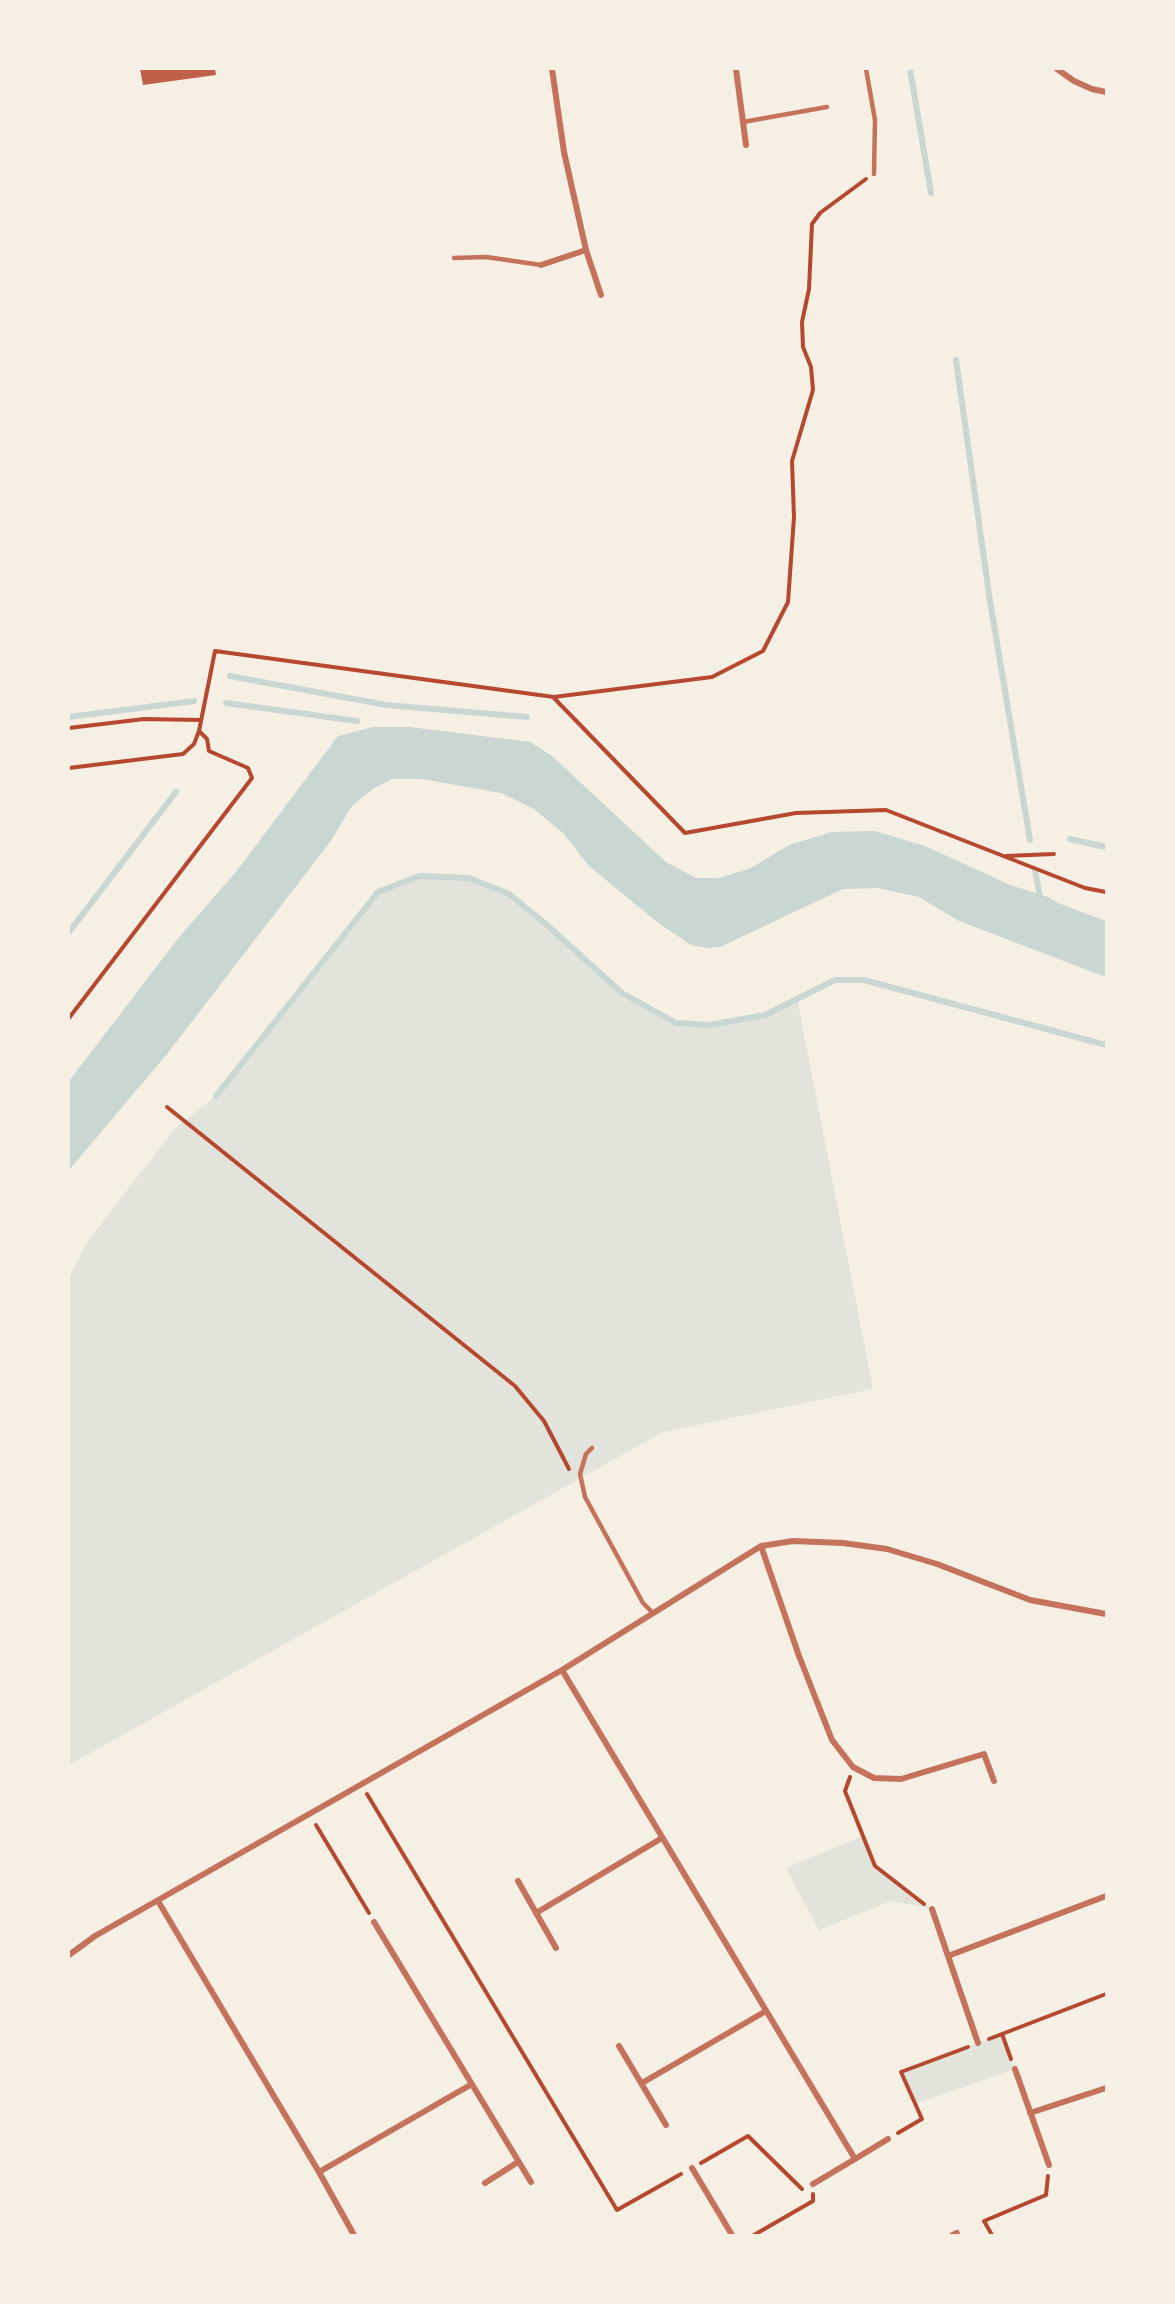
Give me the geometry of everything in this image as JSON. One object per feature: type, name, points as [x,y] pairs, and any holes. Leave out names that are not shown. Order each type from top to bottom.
[{"type":"street","points":[[552,69],[564,152],[586,250],[601,294]]},
{"type":"street","points":[[736,69],[747,145]]},
{"type":"street","points":[[1057,69],[1074,81],[1106,93]]},
{"type":"street","points":[[541,265],[586,250]]},
{"type":"street","points":[[69,1955],[95,1936],[562,1670],[761,1546],[793,1541],[843,1543],[887,1549],[938,1564],[1030,1600],[1106,1614]]},
{"type":"street","points":[[761,1546],[799,1656],[832,1740],[853,1767],[874,1778],[901,1779],[984,1754],[994,1781]]},
{"type":"street","points":[[562,1670],[855,2159]]},
{"type":"street","points":[[536,1913],[662,1838]]},
{"type":"street","points":[[518,1881],[556,1948]]},
{"type":"street","points":[[948,1956],[1106,1896]]},
{"type":"street","points":[[158,1901],[354,2235]]},
{"type":"street","points":[[932,1909],[978,2043]]},
{"type":"street","points":[[374,1922],[531,2182]]},
{"type":"street","points":[[642,2083],[766,2011]]},
{"type":"street","points":[[619,2046],[666,2125]]},
{"type":"street","points":[[1015,2069],[1049,2165]]},
{"type":"street","points":[[319,2172],[471,2084]]},
{"type":"street","points":[[1030,2113],[1106,2088]]},
{"type":"street","points":[[813,2184],[888,2139]]},
{"type":"street","points":[[485,2183],[518,2162]]},
{"type":"street","points":[[692,2168],[732,2235]]},
{"type":"lane","points":[[866,69],[875,120],[874,174]]},
{"type":"lane","points":[[743,122],[827,107]]},
{"type":"lane","points":[[454,258],[486,257],[541,265]]},
{"type":"lane","points":[[592,1448],[586,1454],[580,1474],[585,1497],[643,1603],[652,1613]]},
{"type":"lane","points":[[951,2235],[957,2232],[958,2235]]},
{"type":"path","points":[[69,768],[183,754],[194,744],[199,731],[215,651],[554,698],[712,677],[763,651],[788,602],[795,517],[792,460],[813,390],[811,367],[803,347],[802,322],[809,289],[812,224],[820,213],[874,174]]},
{"type":"path","points":[[554,698],[686,833],[796,813],[886,810],[1085,888],[1106,892]]},
{"type":"path","points":[[69,728],[144,719],[201,720]]},
{"type":"path","points":[[69,1018],[252,778],[248,768],[209,751],[207,738],[199,731]]},
{"type":"path","points":[[1003,856],[1054,854]]},
{"type":"path","points":[[167,1107],[515,1386],[544,1421],[585,1497]]},
{"type":"path","points":[[853,1767],[845,1791],[875,1866],[932,1909]]},
{"type":"path","points":[[362,1784],[617,2210],[748,2136],[813,2201]]},
{"type":"path","points":[[309,1814],[374,1922]]},
{"type":"path","points":[[888,2139],[922,2118],[901,2073],[1106,1994]]},
{"type":"path","points":[[1002,2034],[1015,2069]]},
{"type":"path","points":[[992,2235],[984,2221],[1046,2195],[1049,2165]]},
{"type":"path","points":[[813,2184],[813,2201]]},
{"type":"path","points":[[754,2235],[813,2201]]},
{"type":"shaded area","points":[[373,727],[410,727],[530,742],[552,756],[666,862],[696,878],[719,878],[751,868],[789,845],[832,832],[875,831],[925,846],[1010,885],[1048,897],[1106,921],[1106,977],[959,921],[919,897],[878,888],[843,889],[720,947],[708,948],[691,945],[657,922],[589,866],[563,833],[534,809],[501,793],[422,779],[392,779],[373,789],[352,806],[330,842],[167,1054],[69,1170],[69,1081],[180,936],[236,872],[338,736]]},
{"type":"shaded area","points":[[419,876],[469,878],[509,894],[622,993],[676,1023],[710,1025],[765,1015],[797,998],[873,1389],[663,1432],[69,1765],[69,1278],[86,1244],[174,1129],[216,1096],[378,892]]},
{"type":"shaded area","points":[[863,1836],[875,1866],[932,1909],[891,1901],[819,1930],[786,1868]]},
{"type":"shaded area","points":[[1002,2034],[1015,2069],[915,2104],[901,2072]]},
{"type":"building","points":[[140,69],[215,69],[216,75],[143,85]]},
{"type":"waterway","points":[[910,69],[931,193]]},
{"type":"waterway","points":[[956,360],[990,601],[1030,840]]},
{"type":"waterway","points":[[230,676],[386,705],[527,717]]},
{"type":"waterway","points":[[69,717],[194,701]]},
{"type":"waterway","points":[[226,703],[357,721]]},
{"type":"waterway","points":[[69,932],[176,792]]},
{"type":"waterway","points":[[1070,839],[1106,847]]},
{"type":"waterway","points":[[1035,870],[1041,902]]},
{"type":"waterway","points":[[216,1096],[378,892],[419,876],[469,878],[509,894],[622,993],[676,1023],[710,1025],[765,1015],[835,980],[864,980],[1106,1045]]}]
